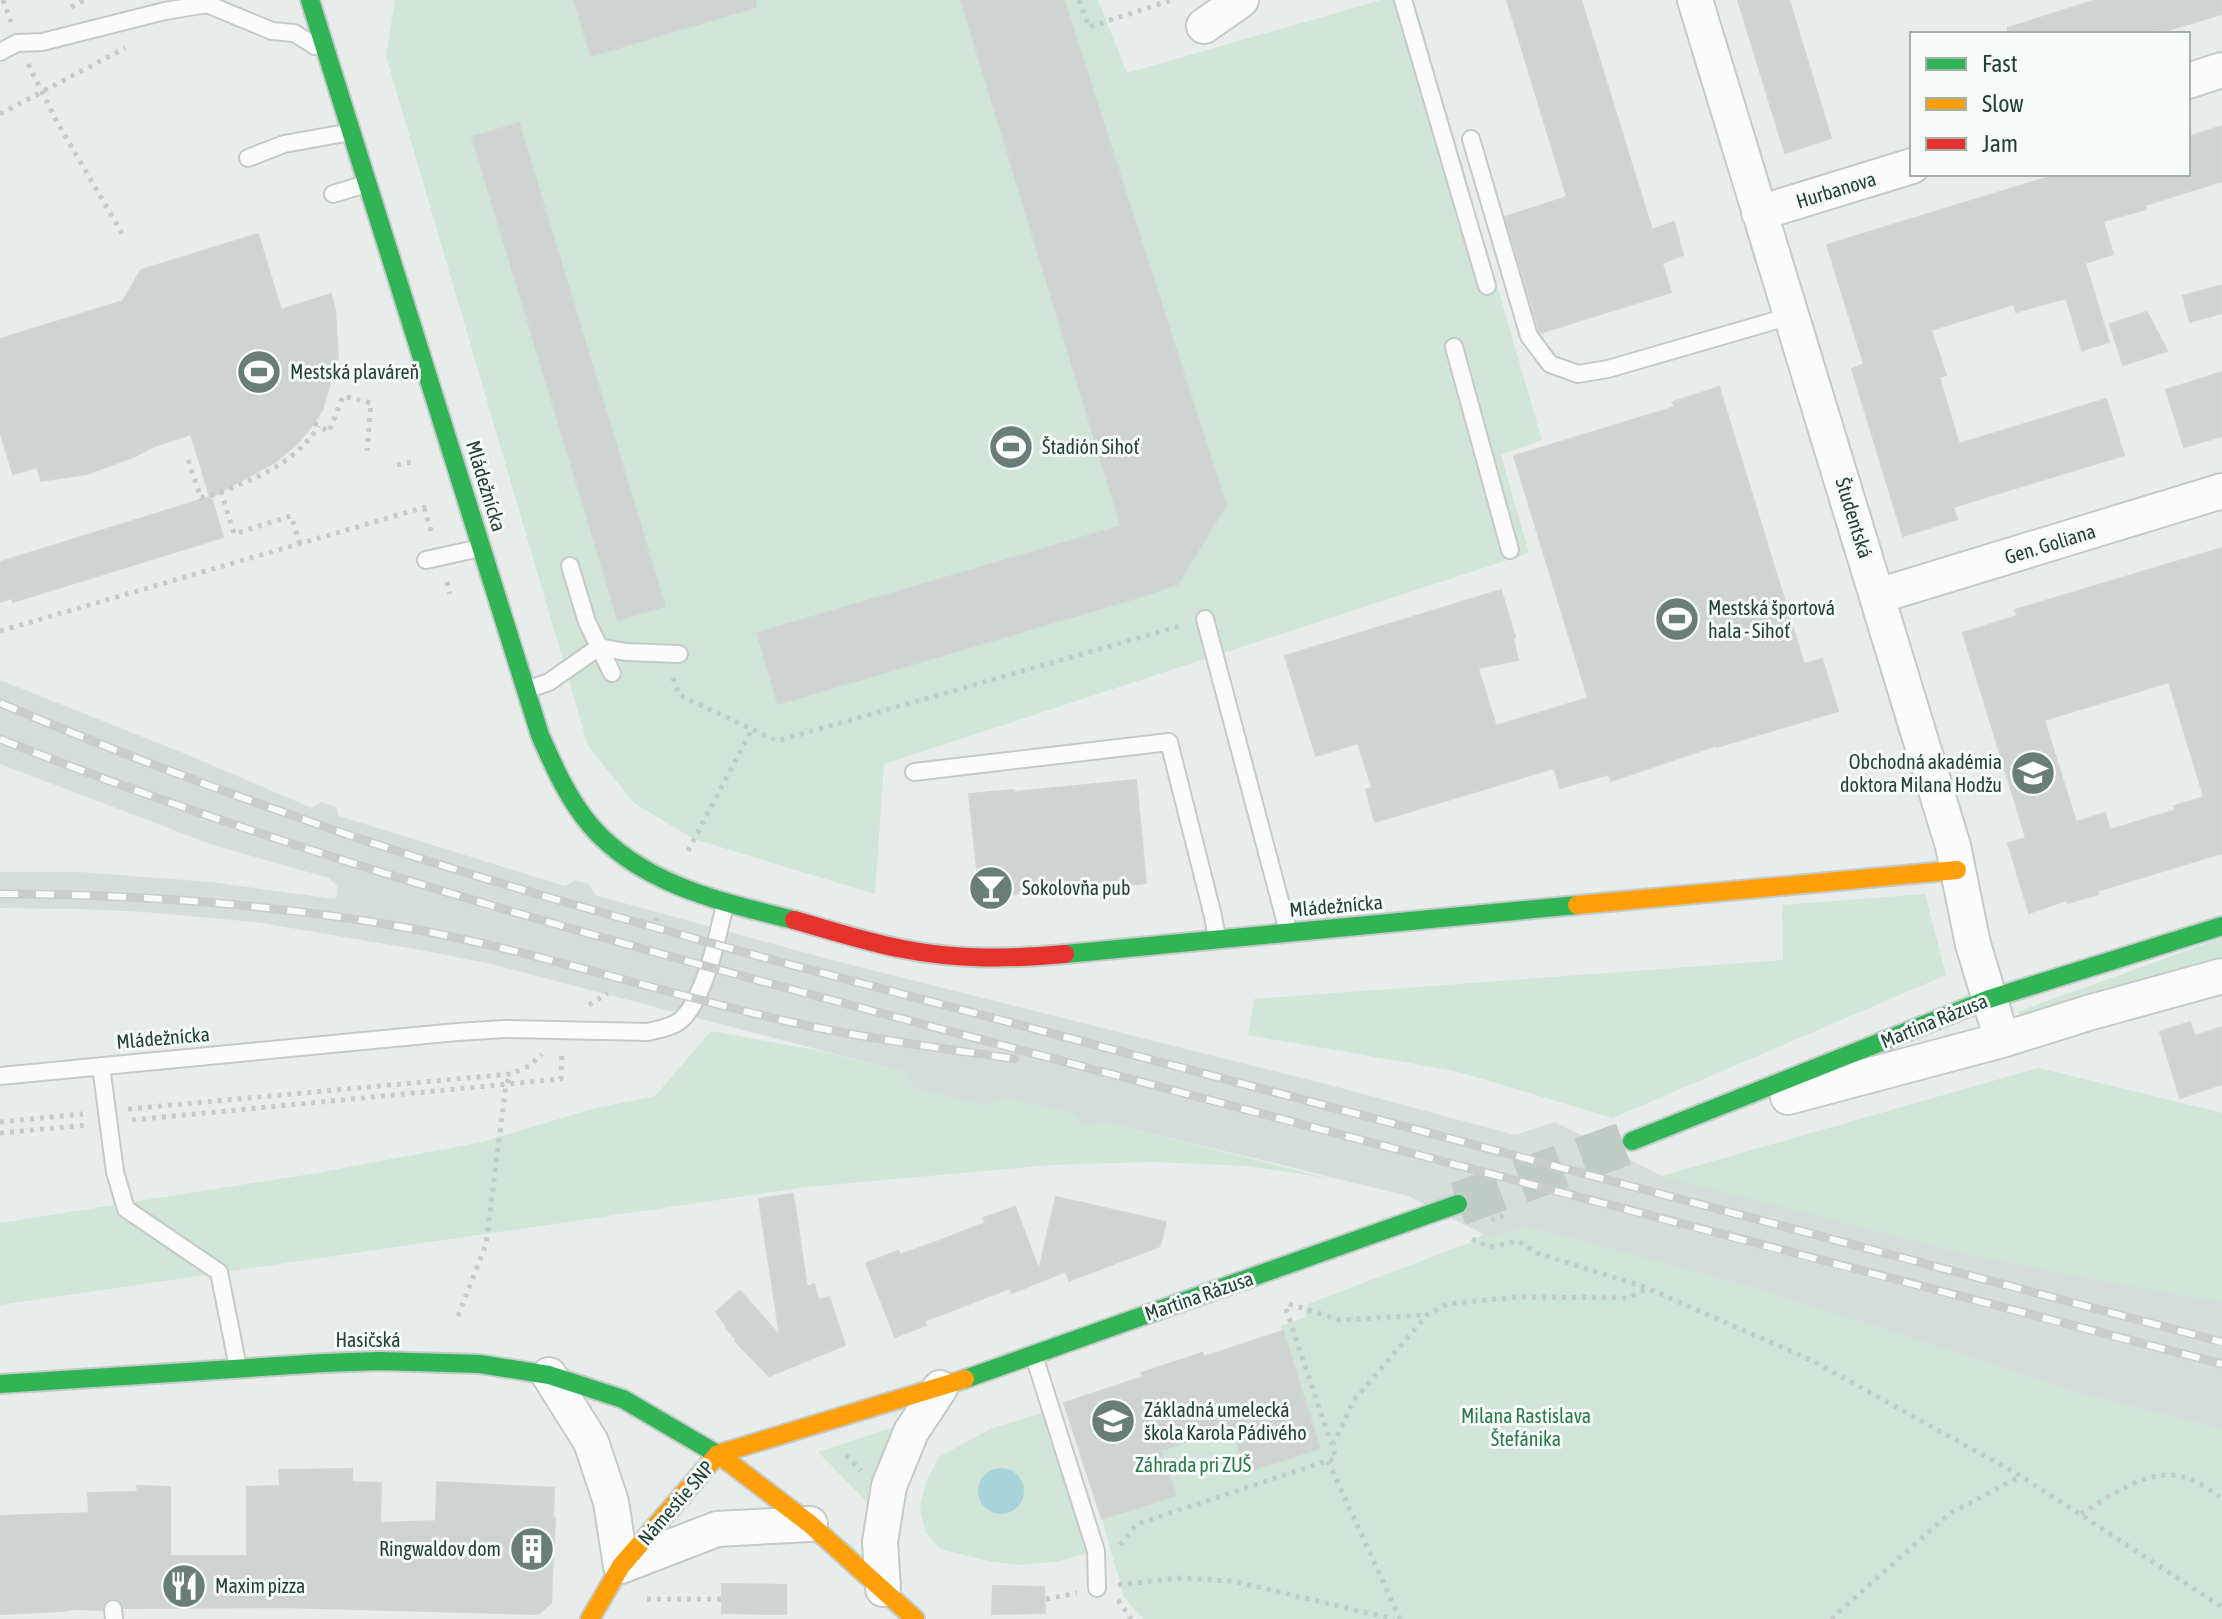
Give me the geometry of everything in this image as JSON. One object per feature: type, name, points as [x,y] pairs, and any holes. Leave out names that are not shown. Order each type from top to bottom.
[{"type":"street","name":"Mládežnícka","points":[[310,0],[552,766],[588,823],[615,849],[671,884],[725,903],[916,952],[963,958],[1010,959],[1957,870]]},
{"type":"street","points":[[1204,26],[1241,0]]},
{"type":"street","name":"Študentská","points":[[1695,0],[1953,846],[1973,944],[2002,1040]]},
{"type":"street","points":[[2190,80],[2222,70]]},
{"type":"street","name":"Hurbanova","points":[[1759,213],[1910,167]]},
{"type":"street","name":"Gen. Goliana","points":[[1878,596],[2222,491]]},
{"type":"street","name":"Martina Rázusa","points":[[1642,1137],[1989,999],[2222,926]]},
{"type":"street","name":"Martina Rázusa","points":[[1642,1137],[2002,1040],[2222,976]]},
{"type":"street","name":"Martina Rázusa","points":[[718,1454],[940,1388],[1458,1204]]},
{"type":"street","name":"Hasičská","points":[[0,1384],[379,1361],[480,1364],[549,1375],[623,1399],[718,1454]]},
{"type":"street","name":"Námestie SNP","points":[[549,1375],[591,1442],[611,1502],[621,1566]]},
{"type":"street","points":[[883,1589],[880,1542],[889,1486],[911,1432],[940,1388]]},
{"type":"street","name":"Námestie SNP","points":[[590,1619],[621,1566],[718,1454],[810,1524],[915,1619]]},
{"type":"street","name":"Námestie SNP","points":[[621,1566],[717,1529],[810,1524]]},
{"type":"lane","points":[[1403,0],[1487,286]]},
{"type":"lane","points":[[0,52],[17,43],[42,42],[165,11],[207,4],[272,31],[294,33],[328,53]]},
{"type":"lane","points":[[248,158],[284,144],[353,131]]},
{"type":"lane","points":[[1471,139],[1529,336],[1550,364],[1578,374],[1608,369],[1791,316]]},
{"type":"lane","points":[[333,194],[369,184]]},
{"type":"lane","points":[[1454,347],[1510,550]]},
{"type":"lane","points":[[426,560],[481,548]]},
{"type":"lane","points":[[570,566],[587,622],[612,673]]},
{"type":"lane","points":[[1205,619],[1289,932]]},
{"type":"lane","points":[[526,690],[549,682],[599,647],[626,652],[671,653]]},
{"type":"lane","points":[[914,772],[1169,742],[1217,940]]},
{"type":"lane","name":"Mládežnícka","points":[[0,1076],[457,1032],[505,1029],[648,1032],[667,1028],[682,1019],[703,984],[725,903]]},
{"type":"lane","points":[[101,1066],[115,1172],[126,1209],[219,1272],[238,1369]]},
{"type":"lane","points":[[1033,1355],[1096,1551],[1097,1588]]},
{"type":"path","points":[[1079,0],[1089,27],[1172,0]]},
{"type":"path","points":[[0,114],[138,41]]},
{"type":"path","points":[[41,92],[123,235]]},
{"type":"path","points":[[188,460],[201,498],[259,478],[311,438],[316,424],[329,432],[343,396],[371,403],[367,451]]},
{"type":"path","points":[[397,465],[424,458]]},
{"type":"path","points":[[221,491],[234,534],[291,516],[300,544]]},
{"type":"path","points":[[424,508],[434,541]]},
{"type":"path","points":[[0,631],[409,512]]},
{"type":"path","points":[[447,582],[450,594]]},
{"type":"path","points":[[671,653],[679,695],[777,741],[1205,619]]},
{"type":"path","points":[[683,859],[752,729]]},
{"type":"path","points":[[0,1133],[108,1117],[511,1074],[529,1066],[547,1046]]},
{"type":"path","points":[[458,1316],[486,1244],[506,1085],[511,1074]]},
{"type":"path","points":[[0,1122],[108,1117],[561,1079]]},
{"type":"path","points":[[1467,1238],[1490,1247],[1518,1241],[1537,1253],[1647,1288],[1811,1360],[2021,1476],[2222,1607]]},
{"type":"path","points":[[1333,1446],[1354,1400],[1427,1315],[1447,1304],[1517,1297],[1628,1298],[1647,1288]]},
{"type":"path","points":[[1137,1524],[1336,1458],[1284,1303],[1340,1320],[1427,1315]]},
{"type":"path","points":[[837,1445],[865,1476]]},
{"type":"path","points":[[1328,1461],[1400,1619]]},
{"type":"path","points":[[2081,1514],[2140,1479],[2162,1475],[2189,1478],[2222,1498]]},
{"type":"path","points":[[1831,1619],[1949,1514],[2021,1476]]},
{"type":"path","points":[[1097,1588],[1179,1578],[1232,1581],[1394,1619]]},
{"type":"path","points":[[661,1599],[721,1599]]},
{"type":"shaded area","points":[[0,680],[312,808],[321,802],[337,807],[339,816],[565,886],[575,880],[589,884],[595,895],[828,959],[1322,1083],[1515,1135],[1555,1122],[1662,1176],[2038,1068],[2222,1113],[2222,1429],[2078,1393],[1758,1289],[1526,1227],[1491,1238],[1408,1196],[1121,1126],[1102,1123],[1093,1126],[915,1089],[904,1072],[491,964],[255,922],[145,912],[0,908],[0,872],[80,872],[211,882],[335,899],[338,893],[337,886],[329,878],[213,845],[0,764]]},
{"type":"green space","name":"Štadión Sihoť","points":[[395,0],[1098,0],[1127,73],[1381,0],[1414,0],[1542,440],[1501,455],[1529,553],[884,764],[875,894],[694,839],[634,803],[588,746],[386,56]]},
{"type":"green space","points":[[1925,894],[1946,975],[1613,1118],[1455,1071],[1248,1035],[1254,999],[1783,960],[1782,905]]},
{"type":"green space","points":[[2222,938],[2222,957],[2025,1017],[2017,1012]]},
{"type":"green space","points":[[711,1031],[821,1051],[904,1072],[915,1089],[986,1106],[1004,1097],[1076,1114],[1081,1123],[1121,1126],[1327,1178],[1247,1166],[1152,1162],[1051,1165],[806,1187],[0,1305],[0,1223],[317,1173],[482,1142],[592,1109],[655,1096]]},
{"type":"green space","points":[[2038,1068],[2222,1113],[2222,1302],[1961,1253],[1662,1176]]},
{"type":"green space","name":"Milana Rastislava Štefánika","points":[[1526,1226],[1758,1289],[2078,1393],[2222,1429],[2222,1619],[1143,1619],[1124,1597],[1102,1519],[1176,1495],[1161,1449],[1171,1416],[1180,1444],[1232,1427],[1247,1471],[1320,1448],[1281,1326],[1306,1317],[1308,1304],[1471,1242],[1483,1234],[1491,1238]]},
{"type":"green space","points":[[1052,1410],[1096,1551],[1055,1562],[1018,1565],[940,1549],[925,1532],[920,1509],[926,1481],[939,1457],[992,1428]]},
{"type":"green space","points":[[899,1425],[873,1508],[818,1452]]},
{"type":"water","points":[[1001,1468],[1017,1475],[1024,1491],[1017,1507],[1001,1514],[985,1507],[978,1491],[985,1475]]},
{"type":"building","points":[[574,0],[755,0],[756,7],[591,56]]},
{"type":"building","points":[[961,0],[1064,0],[1226,505],[1178,584],[778,704],[757,633],[1121,526]]},
{"type":"building","points":[[1507,0],[1581,0],[1652,230],[1674,222],[1683,255],[1662,263],[1671,292],[1540,333],[1505,217],[1567,197]]},
{"type":"building","points":[[1738,0],[1789,0],[1831,138],[1785,153]]},
{"type":"building","points":[[2096,0],[2222,0],[2222,14],[2168,30],[2008,32],[2008,28]]},
{"type":"building","points":[[519,123],[665,606],[618,620],[472,137]]},
{"type":"building","points":[[2222,126],[2222,181],[2103,221],[2113,254],[2085,263],[2109,342],[2082,350],[2066,298],[2016,312],[2014,304],[1931,330],[1946,375],[1939,377],[1959,444],[2106,399],[2124,455],[1953,507],[1957,519],[1903,536],[1852,369],[1864,364],[1827,245],[2052,176],[2190,176],[2190,136]]},
{"type":"building","points":[[258,234],[281,310],[331,294],[338,357],[322,410],[314,423],[298,443],[275,462],[211,497],[223,537],[13,602],[12,598],[0,602],[0,562],[210,497],[191,434],[87,474],[41,481],[37,467],[13,474],[0,431],[0,339],[123,301],[141,270]]},
{"type":"building","points":[[2222,285],[2222,313],[2190,322],[2183,296]]},
{"type":"building","points":[[2147,312],[2167,351],[2123,365],[2110,324]]},
{"type":"building","points":[[2222,372],[2222,436],[2184,447],[2166,390]]},
{"type":"building","name":"Mestská športová hala - Sihoť","points":[[1719,387],[1804,664],[1822,659],[1838,711],[1717,745],[1611,781],[1609,774],[1560,788],[1554,768],[1375,822],[1366,790],[1372,787],[1358,743],[1316,756],[1285,656],[1501,590],[1515,637],[1518,660],[1478,668],[1496,726],[1588,698],[1514,456],[1675,407],[1673,402]]},
{"type":"building","points":[[2222,548],[2222,853],[2029,913],[2008,843],[2026,838],[1963,633],[2017,616],[2015,610]],"holes":[[[2169,682],[2204,797],[2174,806],[2176,810],[2110,830],[2105,813],[2076,822],[2044,720]]]},
{"type":"building","points":[[1136,780],[1146,883],[1022,896],[1022,893],[980,897],[969,794]]},
{"type":"building","points":[[2190,1022],[2195,1036],[2222,1027],[2222,1084],[2180,1098],[2160,1032]]},
{"type":"building","points":[[793,1194],[807,1287],[814,1284],[819,1300],[829,1297],[845,1345],[769,1376],[735,1341],[716,1312],[740,1291],[780,1336],[759,1199]]},
{"type":"building","points":[[1056,1197],[1166,1222],[1160,1246],[1069,1281],[1066,1271],[1012,1293],[1010,1288],[924,1321],[926,1325],[895,1337],[866,1263],[947,1238],[985,1223],[983,1218],[1015,1207],[1039,1270]]},
{"type":"building","name":"Základná umelecká škola Karola Pádivého","points":[[1283,1331],[1320,1448],[1247,1472],[1232,1428],[1161,1450],[1176,1495],[1102,1519],[1064,1403],[1143,1377],[1141,1373],[1202,1353],[1204,1357]]},
{"type":"building","points":[[352,1469],[352,1482],[381,1483],[380,1523],[436,1521],[437,1482],[554,1488],[551,1603],[538,1614],[280,1607],[124,1608],[121,1602],[113,1598],[106,1601],[102,1610],[0,1614],[0,1516],[89,1513],[88,1493],[138,1492],[137,1486],[170,1487],[170,1556],[247,1556],[247,1487],[280,1486],[279,1470]]},
{"type":"building","points":[[722,1584],[786,1585],[786,1614],[722,1613]]},
{"type":"building","points":[[993,1586],[1044,1587],[1045,1613],[992,1614]]},
{"type":"tunnel","points":[[1458,1204],[1632,1141]]},
{"type":"railway","points":[[0,703],[157,766],[317,824],[592,910],[2222,1342]]},
{"type":"railway","points":[[0,739],[248,829],[374,870],[627,944],[1312,1127],[2222,1364]]},
{"type":"railway","points":[[0,894],[205,902],[408,928],[505,949],[795,1023],[877,1039],[1015,1059]]},
{"type":"traffic: fast","points":[[310,0],[540,735],[562,782],[591,826],[634,863],[659,877],[712,898],[794,920]]},
{"type":"traffic: fast","points":[[1065,954],[1577,905]]},
{"type":"traffic: fast","points":[[1632,1141],[1989,999],[2222,926]]},
{"type":"traffic: fast","points":[[965,1379],[1458,1204]]},
{"type":"traffic: fast","points":[[0,1384],[324,1363],[480,1364],[549,1375],[623,1399],[722,1457]]},
{"type":"traffic: slow","points":[[1577,905],[1957,870]]},
{"type":"traffic: slow","points":[[590,1619],[621,1566],[718,1454],[965,1379]]},
{"type":"traffic: slow","points":[[722,1457],[810,1524],[915,1619]]},
{"type":"traffic: jam","points":[[794,920],[923,953],[1004,958],[1065,954]]},
{"type":"place","name":"Mestská plaváreň","points":[[259,372]]},
{"type":"place","name":"Štadión Sihoť","points":[[1011,447]]},
{"type":"place","name":"Mestská športová hala - Sihoť","points":[[1677,619]]},
{"type":"place","name":"Obchodná akadémia doktora Milana Hodžu","points":[[2033,773]]},
{"type":"place","name":"Sokolovňa pub","points":[[991,888]]},
{"type":"place","name":"Základná umelecká škola Karola Pádivého","points":[[1113,1421]]},
{"type":"place","name":"Ringwaldov dom","points":[[532,1549]]},
{"type":"place","name":"Maxim pizza","points":[[184,1586]]},
{"type":"park label","name":"Záhrada pri ZUŠ","points":[[1193,1465]]}]
